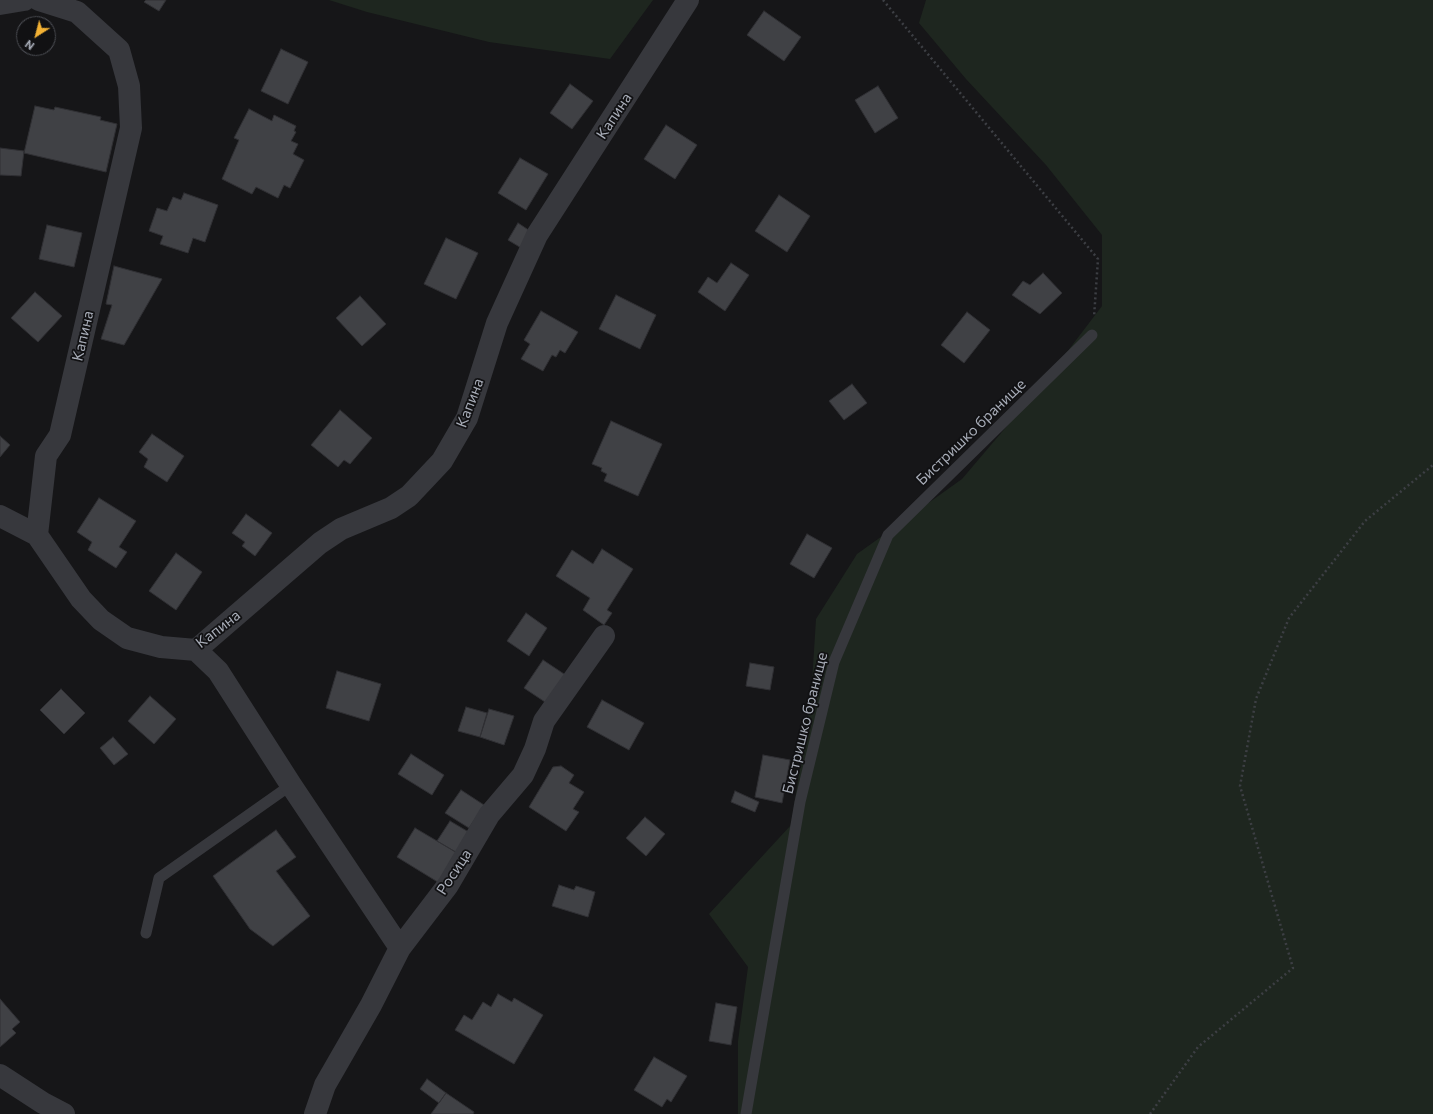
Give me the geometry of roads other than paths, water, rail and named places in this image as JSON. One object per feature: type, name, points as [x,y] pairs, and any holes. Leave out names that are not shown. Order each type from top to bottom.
[{"type":"street","points":[[0,4],[24,0]]},
{"type":"street","name":"Капина","points":[[39,0],[77,12],[119,50],[129,86],[130,128],[60,435],[46,456],[37,535],[81,599],[101,620],[127,638],[162,646],[196,650],[320,543],[341,529],[391,508],[409,496],[442,460],[467,418],[497,322],[537,235],[688,0]]},
{"type":"street","points":[[0,516],[37,535]]},
{"type":"street","name":"Росица","points":[[315,1114],[325,1085],[371,1005],[400,948],[448,885],[489,815],[523,775],[535,749],[544,721],[604,636]]},
{"type":"street","points":[[196,650],[218,671],[291,785],[400,948]]},
{"type":"street","points":[[0,1075],[43,1103],[64,1114]]},
{"type":"lane","name":"Бистришко бранище","points":[[746,1114],[800,802],[834,662],[888,535],[1092,335]]},
{"type":"lane","points":[[146,933],[159,878],[291,785]]}]
